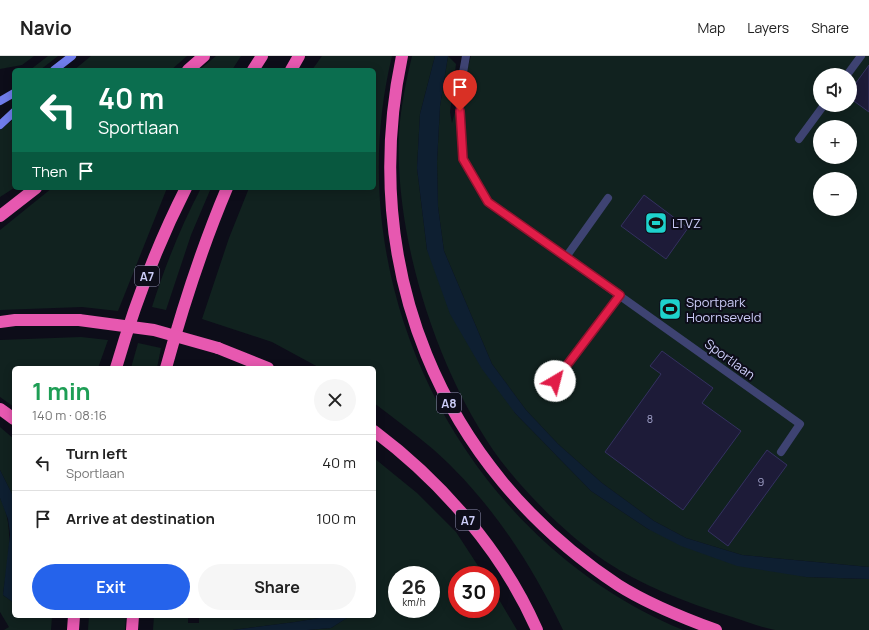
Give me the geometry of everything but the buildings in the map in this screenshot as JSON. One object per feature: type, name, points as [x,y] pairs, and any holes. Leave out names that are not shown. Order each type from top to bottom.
[{"type":"highway","points":[[190,68],[204,56]]},
{"type":"highway","points":[[254,68],[262,56]]},
{"type":"highway","points":[[292,68],[300,56]]},
{"type":"highway","name":"A8","points":[[402,56],[393,112],[389,171],[390,198],[397,253],[405,292],[416,327],[433,371],[452,408],[476,448],[512,494],[542,525],[580,557],[620,586],[666,610],[716,630]]},
{"type":"highway","points":[[0,216],[33,190]]},
{"type":"highway","name":"A7","points":[[117,366],[149,271],[171,217],[185,190]]},
{"type":"highway","points":[[167,366],[188,290],[208,231],[226,190]]},
{"type":"highway","points":[[0,322],[79,320],[154,330],[218,348],[263,366]]},
{"type":"highway","points":[[0,409],[12,418]]},
{"type":"highway","name":"A7","points":[[376,433],[396,448],[440,489],[468,521],[498,560],[537,630]]},
{"type":"highway","points":[[73,630],[74,618]]},
{"type":"highway","points":[[132,630],[133,618]]},
{"type":"main road","points":[[57,68],[72,56]]},
{"type":"main road","points":[[0,101],[12,94]]},
{"type":"main road","points":[[0,125],[12,114]]},
{"type":"street","name":"Sportlaan","points":[[466,56],[459,95],[463,159],[488,202],[800,424],[781,452]]},
{"type":"street","points":[[852,68],[861,56]]},
{"type":"street","points":[[799,139],[819,112]]},
{"type":"street","points":[[566,257],[608,198]]},
{"type":"street","points":[[555,381],[620,295]]},
{"type":"green space","points":[[0,56],[34,56],[22,65],[0,69]]},
{"type":"green space","points":[[48,56],[58,56],[43,68],[33,68]]},
{"type":"green space","points":[[91,56],[187,56],[173,68],[76,68]]},
{"type":"green space","points":[[216,56],[241,56],[233,68],[201,68]]},
{"type":"green space","points":[[322,56],[392,56],[379,143],[383,230],[401,315],[434,396],[479,469],[537,534],[605,589],[683,630],[563,630],[551,605],[523,557],[491,511],[454,469],[434,450],[376,405],[376,366],[316,366],[272,342],[202,319],[229,238],[248,190],[376,190],[376,68],[313,68]]},
{"type":"green space","points":[[412,56],[435,56],[420,114],[417,168],[427,250],[515,413],[591,491],[648,529],[806,577],[869,579],[869,630],[775,630],[695,604],[664,592],[633,578],[591,551],[563,528],[536,502],[512,475],[478,427],[458,389],[424,304],[412,260],[404,216],[399,173],[399,132],[404,94]]},
{"type":"green space","name":"Sportpark Hoornseveld","points":[[448,56],[456,64],[450,112],[452,123],[471,56],[869,56],[869,567],[742,555],[686,538],[654,521],[602,483],[558,444],[526,410],[492,364],[444,251],[438,207],[437,162],[440,106]]},
{"type":"green space","points":[[12,121],[12,189],[0,197],[0,130]]},
{"type":"green space","points":[[50,190],[166,190],[118,311],[82,307],[0,310],[0,230]]},
{"type":"green space","points":[[200,190],[210,190],[191,235],[166,310],[152,307],[162,276]]},
{"type":"green space","points":[[81,337],[108,340],[99,366],[12,366],[12,406],[0,397],[0,340]]},
{"type":"green space","points":[[138,343],[161,348],[157,366],[132,366]]},
{"type":"green space","points":[[0,427],[12,437],[12,494],[0,470]]},
{"type":"green space","points":[[376,460],[417,493],[456,532],[478,566],[448,566],[448,618],[500,618],[500,601],[517,630],[307,630],[331,628],[347,618],[376,618]]},
{"type":"green space","points":[[0,498],[5,509],[9,533],[8,558],[3,595],[12,602],[12,618],[52,618],[51,630],[4,630],[9,627],[0,612]]},
{"type":"green space","points":[[89,618],[126,618],[125,630],[88,630]]},
{"type":"green space","points":[[154,618],[188,618],[188,623],[199,623],[199,618],[319,618],[233,630],[153,630]]},
{"type":"water","points":[[435,56],[448,56],[440,106],[437,162],[438,207],[444,251],[492,364],[526,410],[558,444],[602,483],[654,521],[686,538],[742,555],[869,567],[869,579],[806,577],[737,566],[681,546],[648,529],[591,491],[515,413],[482,369],[450,314],[427,250],[417,168],[420,114]]},
{"type":"water","points":[[0,470],[12,494],[12,602],[3,595],[10,534],[8,519],[0,498]]},
{"type":"water","points":[[319,618],[347,618],[331,628],[307,630],[233,630]]},
{"type":"place","name":"LTVZ","points":[[656,223]]},
{"type":"place","name":"Sportpark Hoornseveld","points":[[670,309]]},
{"type":"route","points":[[460,111],[463,159],[488,202],[620,295],[555,381]]}]
